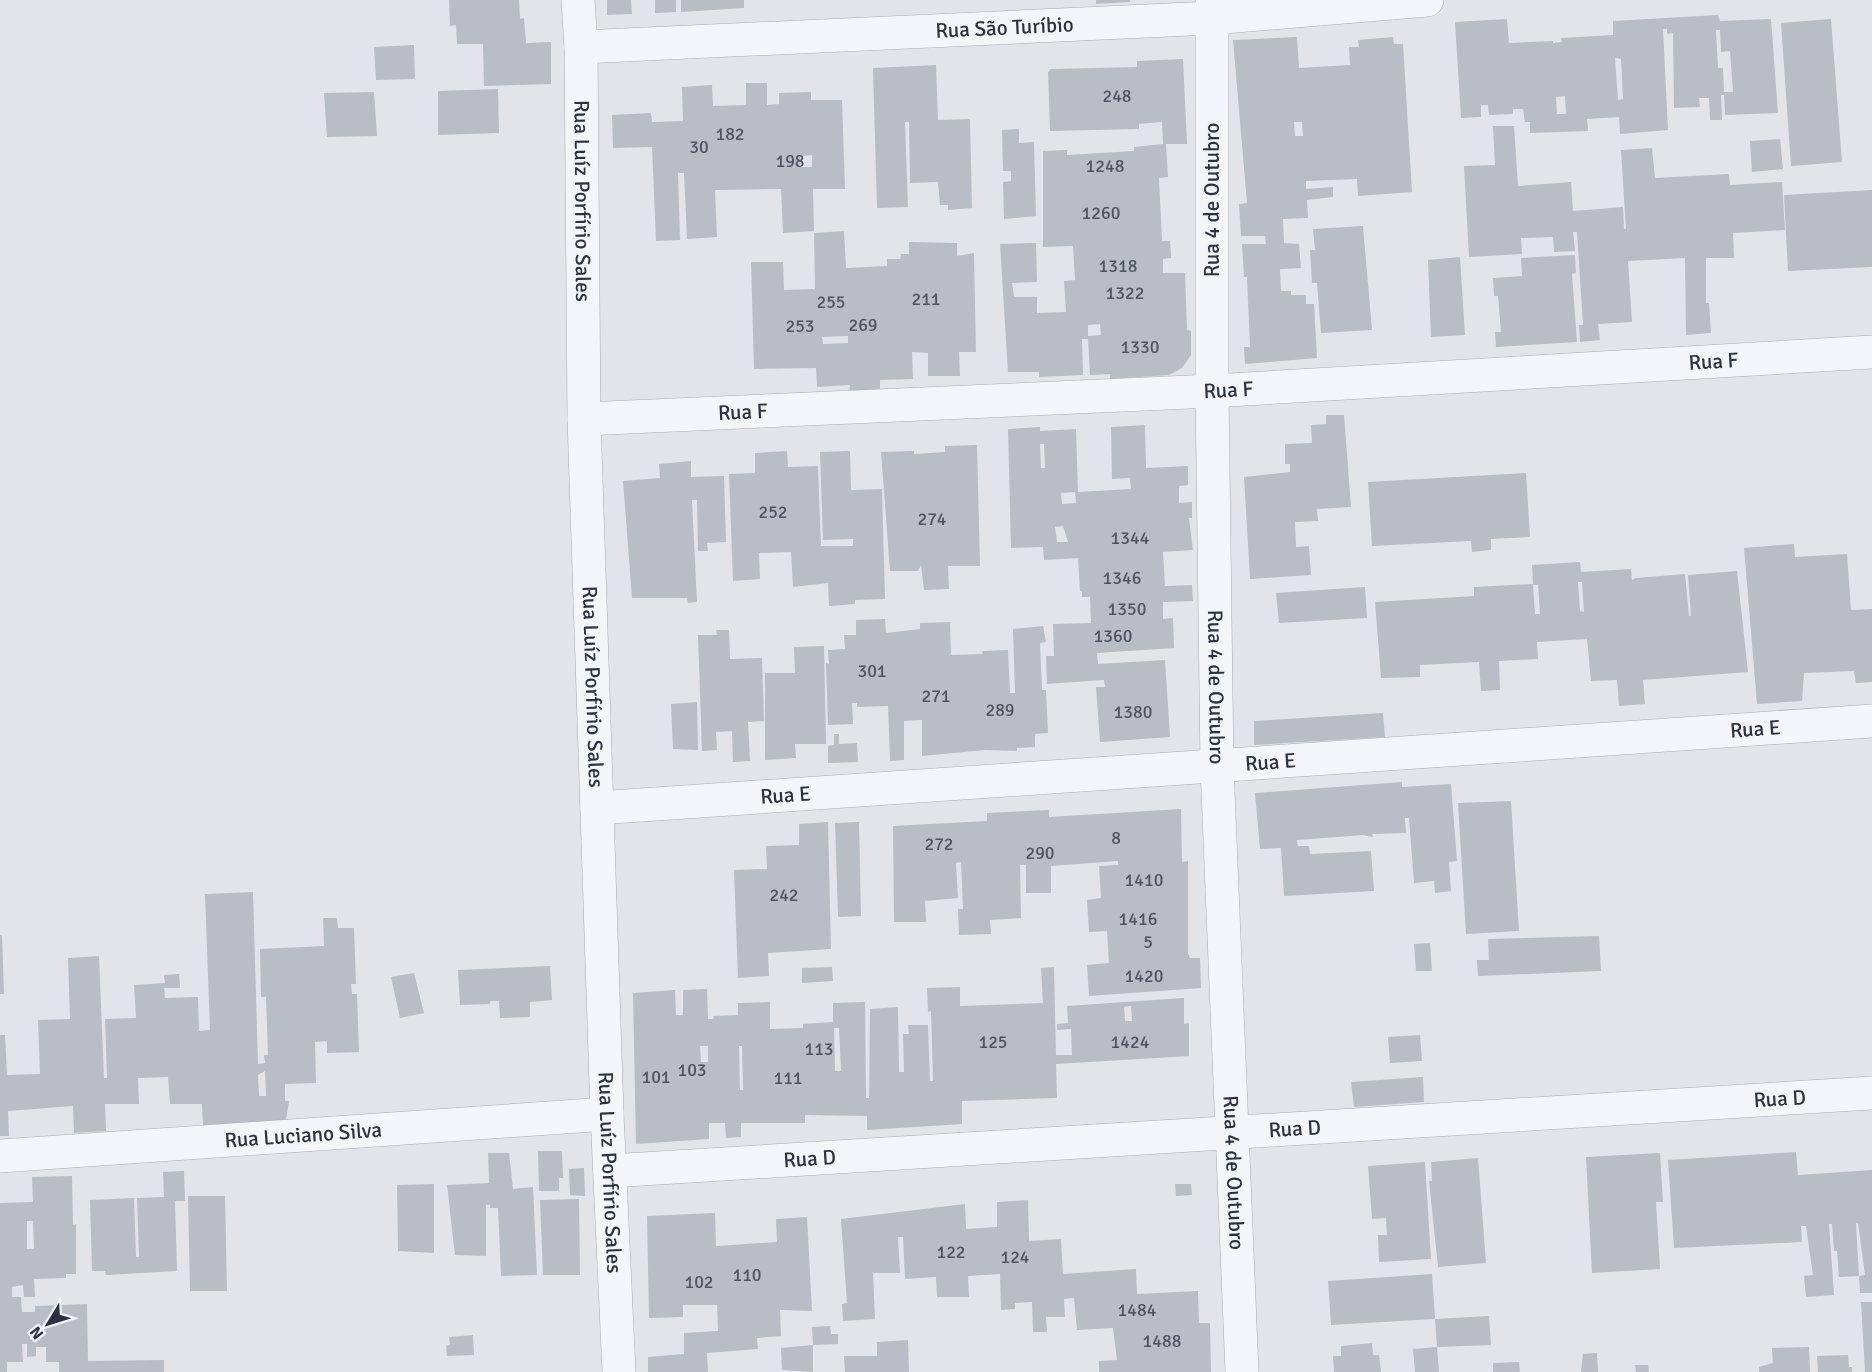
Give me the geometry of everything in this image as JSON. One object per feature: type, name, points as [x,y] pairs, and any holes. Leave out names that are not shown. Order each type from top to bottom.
[{"type":"street","name":"Rua Luíz Porfírio Sales","points":[[578,0],[581,47],[584,419],[607,1114],[619,1372]]},
{"type":"street","name":"Rua São Turíbio","points":[[581,47],[1212,9],[1427,0]]},
{"type":"street","name":"Rua 4 de Outubro","points":[[1212,9],[1212,391],[1217,767],[1242,1372]]},
{"type":"street","name":"Rua F","points":[[584,419],[1212,391],[1872,352]]},
{"type":"street","name":"Rua E","points":[[597,808],[1872,721]]},
{"type":"street","name":"Rua D","points":[[610,1171],[1872,1093]]},
{"type":"street","name":"Rua Luciano Silva","points":[[0,1156],[607,1114]]},
{"type":"building","points":[[449,0],[519,0],[520,19],[524,18],[526,43],[551,42],[551,84],[484,86],[483,44],[457,44],[456,25],[450,26]]},
{"type":"building","points":[[607,0],[631,0],[632,14],[607,15]]},
{"type":"building","points":[[655,0],[676,0],[676,12],[655,13]]},
{"type":"building","points":[[681,0],[744,0],[744,8],[681,12]]},
{"type":"building","points":[[1096,0],[1130,0],[1130,2],[1096,4]]},
{"type":"building","points":[[1718,15],[1720,21],[1771,19],[1778,113],[1725,115],[1724,95],[1721,95],[1722,120],[1710,120],[1709,98],[1699,98],[1700,107],[1674,108],[1673,33],[1667,34],[1667,29],[1663,29],[1668,130],[1620,134],[1619,117],[1587,119],[1588,131],[1530,133],[1530,122],[1525,122],[1523,109],[1513,109],[1513,114],[1489,115],[1488,105],[1481,105],[1481,117],[1461,118],[1455,22],[1507,19],[1509,43],[1553,41],[1553,43],[1562,42],[1561,38],[1613,35],[1613,21]],"holes":[[[1716,30],[1720,30],[1721,52],[1730,51],[1733,92],[1724,92],[1723,68],[1718,68]],[[1615,58],[1621,59],[1623,99],[1618,100]],[[1565,96],[1566,114],[1557,114],[1556,97]]]},
{"type":"building","points":[[1831,19],[1842,162],[1791,166],[1781,23]]},
{"type":"building","points":[[1297,37],[1299,68],[1350,65],[1349,47],[1359,47],[1358,40],[1393,37],[1394,44],[1403,44],[1412,192],[1358,196],[1357,179],[1306,181],[1306,189],[1333,187],[1333,197],[1307,200],[1308,218],[1283,219],[1284,243],[1299,244],[1301,268],[1280,269],[1281,291],[1291,291],[1291,295],[1306,295],[1306,304],[1314,304],[1317,358],[1245,364],[1244,347],[1250,347],[1247,277],[1244,277],[1242,244],[1266,244],[1265,236],[1241,236],[1239,204],[1247,203],[1233,40]],"holes":[[[1294,122],[1302,122],[1303,136],[1295,136]]]},
{"type":"building","points":[[414,45],[415,79],[376,80],[374,47]]},
{"type":"building","points":[[1183,59],[1187,144],[1166,144],[1168,177],[1159,178],[1162,241],[1170,241],[1171,256],[1171,258],[1163,259],[1163,273],[1185,273],[1187,330],[1191,331],[1191,355],[1182,368],[1169,375],[1110,379],[1110,374],[1090,375],[1088,339],[1082,339],[1083,375],[1039,377],[1039,372],[1008,372],[1000,244],[1036,243],[1037,282],[1012,283],[1014,297],[1037,297],[1037,313],[1066,312],[1064,281],[1075,280],[1073,246],[1043,247],[1043,151],[1067,150],[1067,155],[1134,151],[1134,147],[1163,144],[1162,122],[1139,124],[1139,129],[1050,131],[1048,72],[1051,69],[1137,67],[1137,61]],"holes":[[[1100,324],[1101,335],[1088,336],[1088,325]]]},
{"type":"building","points":[[936,65],[938,120],[970,119],[972,208],[948,210],[948,205],[940,205],[938,182],[910,183],[909,122],[905,122],[908,207],[877,208],[873,68]]},
{"type":"building","points":[[746,83],[767,83],[767,105],[779,104],[779,93],[811,92],[811,100],[842,100],[845,189],[813,189],[814,231],[783,233],[781,189],[715,190],[717,237],[687,239],[684,173],[678,173],[680,240],[656,241],[652,147],[613,148],[612,115],[651,113],[652,122],[683,121],[682,87],[712,85],[713,106],[746,105]],"holes":[[[812,155],[812,167],[800,167],[800,156]]]},
{"type":"building","points":[[498,89],[499,133],[438,135],[438,91]]},
{"type":"building","points":[[374,92],[377,136],[327,137],[324,93]]},
{"type":"building","points":[[1493,126],[1514,126],[1518,186],[1571,182],[1573,211],[1623,207],[1624,229],[1626,229],[1621,150],[1652,148],[1655,178],[1729,174],[1730,185],[1782,182],[1785,230],[1733,233],[1734,258],[1706,258],[1706,303],[1709,303],[1711,333],[1686,335],[1685,258],[1628,261],[1632,322],[1598,324],[1600,340],[1580,342],[1579,325],[1583,325],[1577,232],[1573,232],[1575,251],[1554,252],[1553,237],[1521,238],[1522,254],[1469,257],[1464,166],[1495,165]]},
{"type":"building","points":[[1019,129],[1019,143],[1034,142],[1036,216],[1004,219],[1003,182],[1011,181],[1011,171],[1003,171],[1002,130]]},
{"type":"building","points":[[1780,139],[1783,169],[1752,172],[1750,141]]},
{"type":"building","points":[[1872,190],[1872,267],[1788,271],[1784,195]]},
{"type":"building","points":[[1363,226],[1372,330],[1321,333],[1317,283],[1312,283],[1310,250],[1315,250],[1313,229]]},
{"type":"building","points":[[844,231],[846,268],[887,266],[887,259],[900,259],[901,254],[909,254],[909,242],[957,243],[957,256],[974,253],[976,352],[959,352],[960,376],[928,376],[928,353],[912,352],[913,379],[880,380],[880,395],[849,395],[850,385],[817,387],[816,368],[754,369],[751,262],[783,262],[784,290],[815,289],[814,233]],"holes":[[[848,336],[848,343],[823,344],[822,337]]]},
{"type":"building","points":[[1575,255],[1576,273],[1572,274],[1577,342],[1496,347],[1495,332],[1501,332],[1498,296],[1494,296],[1493,278],[1522,276],[1521,258]]},
{"type":"building","points":[[1460,257],[1465,335],[1431,337],[1428,260]]},
{"type":"building","points":[[1326,415],[1344,415],[1351,507],[1317,509],[1318,521],[1295,522],[1296,547],[1309,546],[1311,575],[1250,579],[1244,477],[1290,472],[1290,464],[1285,464],[1285,444],[1312,443],[1311,425],[1326,424]]},
{"type":"building","points":[[1145,425],[1146,468],[1188,466],[1188,485],[1179,486],[1179,503],[1192,502],[1192,518],[1189,518],[1193,550],[1163,552],[1165,586],[1192,585],[1193,601],[1163,602],[1163,619],[1173,618],[1174,648],[1097,653],[1098,664],[1165,660],[1170,737],[1100,742],[1096,687],[1105,687],[1104,680],[1047,684],[1046,656],[1054,656],[1053,624],[1091,623],[1090,597],[1082,597],[1082,591],[1080,591],[1078,558],[1044,560],[1043,547],[1011,548],[1008,429],[1040,427],[1040,431],[1076,429],[1078,492],[1131,489],[1130,478],[1112,479],[1111,427]],"holes":[[[1040,444],[1044,444],[1045,468],[1041,468]],[[1075,492],[1076,503],[1062,504],[1061,493]],[[1063,526],[1068,542],[1057,542],[1055,527]]]},
{"type":"building","points":[[977,445],[980,566],[948,566],[949,589],[924,590],[921,565],[918,571],[890,571],[881,452],[914,451],[914,454],[945,452],[945,446]]},
{"type":"building","points":[[787,451],[788,467],[818,466],[821,546],[853,546],[853,539],[823,540],[820,452],[850,451],[851,490],[882,489],[885,599],[855,600],[855,604],[829,606],[828,583],[793,587],[791,552],[759,553],[760,579],[733,581],[729,474],[755,473],[755,453]]},
{"type":"building","points":[[691,461],[691,477],[724,476],[726,542],[707,543],[708,551],[698,551],[697,500],[692,500],[697,602],[688,603],[687,598],[632,598],[623,481],[660,478],[659,464]]},
{"type":"building","points":[[1526,473],[1530,537],[1491,539],[1491,550],[1472,552],[1471,541],[1372,546],[1368,482]]},
{"type":"building","points":[[1794,544],[1795,557],[1847,554],[1851,610],[1872,609],[1872,682],[1856,683],[1854,671],[1804,673],[1802,701],[1757,704],[1744,548]]},
{"type":"building","points":[[1580,562],[1581,572],[1631,569],[1632,580],[1685,574],[1689,616],[1691,616],[1688,575],[1737,571],[1748,672],[1643,680],[1645,704],[1619,706],[1617,680],[1591,681],[1587,639],[1537,642],[1538,659],[1499,661],[1500,690],[1481,691],[1479,662],[1420,665],[1420,677],[1381,678],[1375,602],[1474,596],[1474,587],[1533,584],[1532,565]],"holes":[[[1578,582],[1582,582],[1584,612],[1580,611]],[[1533,585],[1538,585],[1540,614],[1535,614]]]},
{"type":"building","points":[[1365,587],[1367,618],[1279,623],[1276,593]]},
{"type":"building","points":[[885,619],[886,633],[920,629],[920,623],[950,622],[951,655],[983,654],[982,651],[1008,650],[1010,693],[1015,693],[1013,629],[1043,626],[1046,642],[1040,643],[1042,690],[1046,690],[1048,733],[1035,734],[1035,747],[1017,748],[1017,751],[985,750],[922,756],[922,720],[904,721],[904,760],[890,761],[888,706],[857,707],[857,703],[852,703],[853,724],[828,725],[826,663],[829,664],[828,650],[845,649],[844,635],[856,635],[856,620]]},
{"type":"building","points":[[716,630],[729,630],[730,659],[762,658],[764,721],[748,722],[750,761],[733,762],[732,731],[716,732],[717,750],[702,751],[698,635],[717,635]]},
{"type":"building","points":[[824,646],[826,744],[795,744],[796,758],[765,760],[765,673],[795,673],[794,647]]},
{"type":"building","points":[[697,702],[698,750],[673,749],[671,704]]},
{"type":"building","points":[[1383,713],[1385,737],[1254,745],[1254,721]]},
{"type":"building","points":[[834,734],[839,734],[839,744],[857,743],[858,762],[828,763],[828,746],[834,745]]},
{"type":"building","points":[[1402,782],[1402,787],[1451,784],[1457,861],[1449,862],[1451,891],[1435,893],[1434,881],[1414,883],[1409,818],[1405,818],[1406,833],[1372,834],[1373,837],[1363,835],[1297,840],[1298,846],[1309,846],[1310,854],[1371,851],[1374,891],[1284,896],[1281,848],[1260,849],[1255,793]]},
{"type":"building","points":[[1511,801],[1519,931],[1466,934],[1458,803]]},
{"type":"building","points":[[1181,809],[1182,862],[1188,861],[1188,953],[1190,958],[1200,958],[1201,988],[1089,996],[1087,965],[1109,963],[1107,931],[1089,932],[1087,900],[1101,898],[1099,866],[1118,865],[1118,861],[1051,866],[1051,893],[1026,893],[1026,865],[1020,865],[1021,918],[990,920],[991,934],[959,935],[958,909],[963,909],[961,862],[956,863],[958,898],[925,901],[926,922],[894,922],[893,826],[987,821],[987,813],[1049,810],[1049,817]]},
{"type":"building","points":[[828,822],[831,949],[768,953],[769,976],[738,978],[734,870],[767,869],[766,846],[799,845],[799,824]]},
{"type":"building","points":[[859,822],[861,916],[838,917],[835,823]]},
{"type":"building","points":[[253,892],[258,1064],[265,1063],[264,1055],[268,1055],[266,997],[261,997],[260,949],[324,946],[323,918],[337,918],[338,928],[354,928],[356,984],[351,984],[352,994],[357,994],[359,1052],[327,1053],[327,1041],[315,1042],[316,1083],[285,1084],[285,1101],[289,1101],[286,1120],[203,1125],[202,1104],[170,1104],[168,1077],[138,1078],[139,1104],[105,1104],[106,1131],[74,1133],[73,1106],[8,1111],[9,1136],[0,1136],[0,1035],[5,1035],[7,1075],[40,1074],[38,1020],[70,1019],[68,958],[99,956],[104,1078],[107,1078],[105,1019],[136,1018],[134,985],[165,983],[164,975],[179,974],[180,988],[164,988],[165,998],[198,997],[199,1031],[210,1030],[205,894]],"holes":[[[265,1071],[266,1096],[259,1096],[258,1075]]]},
{"type":"building","points":[[0,935],[2,935],[4,994],[0,994]]},
{"type":"building","points":[[1599,936],[1601,971],[1478,976],[1477,960],[1489,960],[1488,939]]},
{"type":"building","points":[[1430,943],[1432,971],[1416,971],[1414,944]]},
{"type":"building","points":[[550,966],[552,1000],[530,1002],[530,1017],[500,1018],[499,1001],[490,1001],[490,1004],[460,1005],[458,970]]},
{"type":"building","points":[[832,967],[833,981],[802,983],[802,968]]},
{"type":"building","points":[[1054,967],[1056,1055],[1072,1055],[1071,1029],[1057,1030],[1057,1024],[1068,1023],[1067,1006],[1184,998],[1184,1024],[1189,1023],[1189,1056],[1056,1064],[1057,1098],[962,1101],[962,1124],[867,1130],[867,1116],[805,1115],[805,1123],[741,1123],[741,1137],[726,1138],[725,1123],[709,1123],[709,1139],[636,1144],[633,993],[675,990],[676,1015],[683,1015],[683,990],[707,989],[708,1019],[713,1019],[714,1016],[738,1015],[738,1003],[770,1002],[770,1029],[803,1028],[803,1024],[833,1022],[833,1003],[865,1002],[866,1098],[869,1098],[870,1009],[898,1007],[899,1072],[904,1072],[903,1034],[909,1034],[908,1025],[928,1025],[930,1081],[933,1081],[931,1011],[928,1012],[927,988],[960,987],[960,1006],[1043,1003],[1041,968]],"holes":[[[1131,1006],[1132,1021],[1125,1021],[1124,1007]],[[834,1028],[839,1028],[841,1071],[835,1071]],[[700,1046],[708,1046],[708,1062],[701,1062]],[[739,1046],[742,1046],[743,1090],[740,1090]]]},
{"type":"building","points":[[414,973],[424,1013],[400,1018],[391,977]]},
{"type":"building","points":[[1420,1035],[1422,1061],[1390,1063],[1388,1037]]},
{"type":"building","points":[[1423,1077],[1424,1102],[1354,1107],[1351,1082]]},
{"type":"building","points":[[538,1151],[562,1151],[563,1178],[559,1178],[559,1191],[539,1191]]},
{"type":"building","points":[[1796,1152],[1798,1175],[1872,1170],[1872,1293],[1860,1293],[1859,1276],[1839,1277],[1832,1224],[1829,1224],[1834,1295],[1806,1297],[1804,1276],[1813,1275],[1806,1226],[1801,1226],[1802,1242],[1674,1248],[1668,1160]],"holes":[[[1856,1223],[1858,1223],[1865,1275],[1859,1276]]]},
{"type":"building","points":[[488,1153],[509,1153],[513,1189],[533,1187],[537,1275],[501,1276],[498,1208],[490,1208],[490,1205],[486,1205],[486,1256],[455,1255],[447,1185],[489,1183]]},
{"type":"building","points":[[1660,1153],[1663,1202],[1656,1202],[1660,1269],[1592,1273],[1586,1157]]},
{"type":"building","points":[[1478,1158],[1486,1263],[1438,1267],[1429,1181],[1432,1181],[1431,1162]]},
{"type":"building","points":[[1425,1162],[1431,1259],[1379,1262],[1378,1235],[1387,1235],[1386,1218],[1372,1219],[1368,1166]]},
{"type":"building","points":[[584,1168],[585,1196],[570,1195],[569,1169]]},
{"type":"building","points":[[184,1171],[185,1201],[175,1201],[177,1271],[106,1275],[105,1271],[92,1271],[90,1200],[134,1198],[136,1257],[139,1257],[137,1198],[164,1197],[163,1172]]},
{"type":"building","points":[[72,1176],[73,1225],[76,1224],[76,1274],[66,1274],[66,1278],[34,1279],[35,1297],[24,1297],[23,1285],[12,1287],[12,1297],[21,1297],[22,1312],[35,1312],[35,1306],[87,1304],[88,1361],[164,1360],[164,1372],[59,1372],[59,1362],[46,1362],[46,1347],[36,1347],[36,1356],[27,1357],[27,1344],[22,1344],[23,1362],[7,1362],[7,1372],[0,1372],[0,1203],[33,1202],[32,1177]],"holes":[[[27,1221],[33,1221],[34,1249],[27,1249]]]},
{"type":"building","points":[[434,1184],[434,1253],[398,1251],[397,1185]]},
{"type":"building","points":[[1175,1184],[1191,1184],[1192,1195],[1176,1196]]},
{"type":"building","points":[[188,1196],[225,1196],[227,1291],[190,1291]]},
{"type":"building","points":[[579,1199],[580,1275],[543,1275],[540,1200]]},
{"type":"building","points":[[1028,1200],[1029,1241],[1061,1239],[1063,1274],[1136,1269],[1137,1294],[1198,1291],[1199,1323],[1210,1323],[1211,1372],[1099,1372],[1099,1361],[1117,1360],[1113,1328],[1077,1330],[1074,1298],[1064,1299],[1065,1317],[1046,1317],[1047,1332],[1033,1332],[1032,1302],[1015,1303],[1015,1309],[1001,1310],[1000,1274],[968,1276],[969,1297],[937,1297],[936,1277],[905,1279],[903,1237],[898,1237],[900,1273],[873,1273],[875,1319],[843,1321],[842,1304],[847,1303],[841,1219],[965,1204],[966,1229],[997,1227],[997,1202]]},
{"type":"building","points":[[715,1213],[716,1246],[777,1242],[776,1219],[807,1217],[812,1311],[780,1310],[781,1336],[757,1338],[758,1349],[707,1353],[708,1372],[648,1372],[648,1357],[684,1354],[684,1333],[718,1331],[717,1305],[683,1305],[683,1317],[649,1318],[647,1216]]},
{"type":"building","points":[[1432,1274],[1435,1319],[1331,1325],[1328,1281]]},
{"type":"building","points":[[1861,1302],[1872,1302],[1872,1372],[1865,1372]]},
{"type":"building","points":[[1489,1316],[1491,1345],[1437,1347],[1435,1319]]},
{"type":"building","points":[[830,1326],[831,1334],[838,1334],[838,1344],[813,1345],[812,1327]]},
{"type":"building","points":[[473,1335],[474,1355],[447,1356],[446,1346],[450,1345],[449,1337]]},
{"type":"building","points":[[908,1340],[909,1372],[845,1372],[844,1356],[877,1356],[877,1342]]},
{"type":"building","points":[[1372,1343],[1373,1355],[1379,1355],[1381,1372],[1334,1372],[1333,1356],[1341,1356],[1341,1346]]},
{"type":"building","points":[[813,1345],[813,1372],[782,1370],[781,1348]]},
{"type":"building","points":[[1437,1347],[1439,1372],[1415,1372],[1413,1349]]},
{"type":"building","points":[[1809,1347],[1810,1372],[1759,1372],[1759,1367],[1773,1363],[1772,1348]]},
{"type":"building","points":[[1597,1353],[1598,1372],[1581,1372],[1583,1354]]},
{"type":"building","points":[[1848,1355],[1852,1372],[1818,1372],[1817,1356]]},
{"type":"building","points":[[1519,1362],[1520,1372],[1493,1372],[1493,1363]]},
{"type":"building","points":[[1635,1365],[1648,1365],[1649,1372],[1636,1372]]}]
